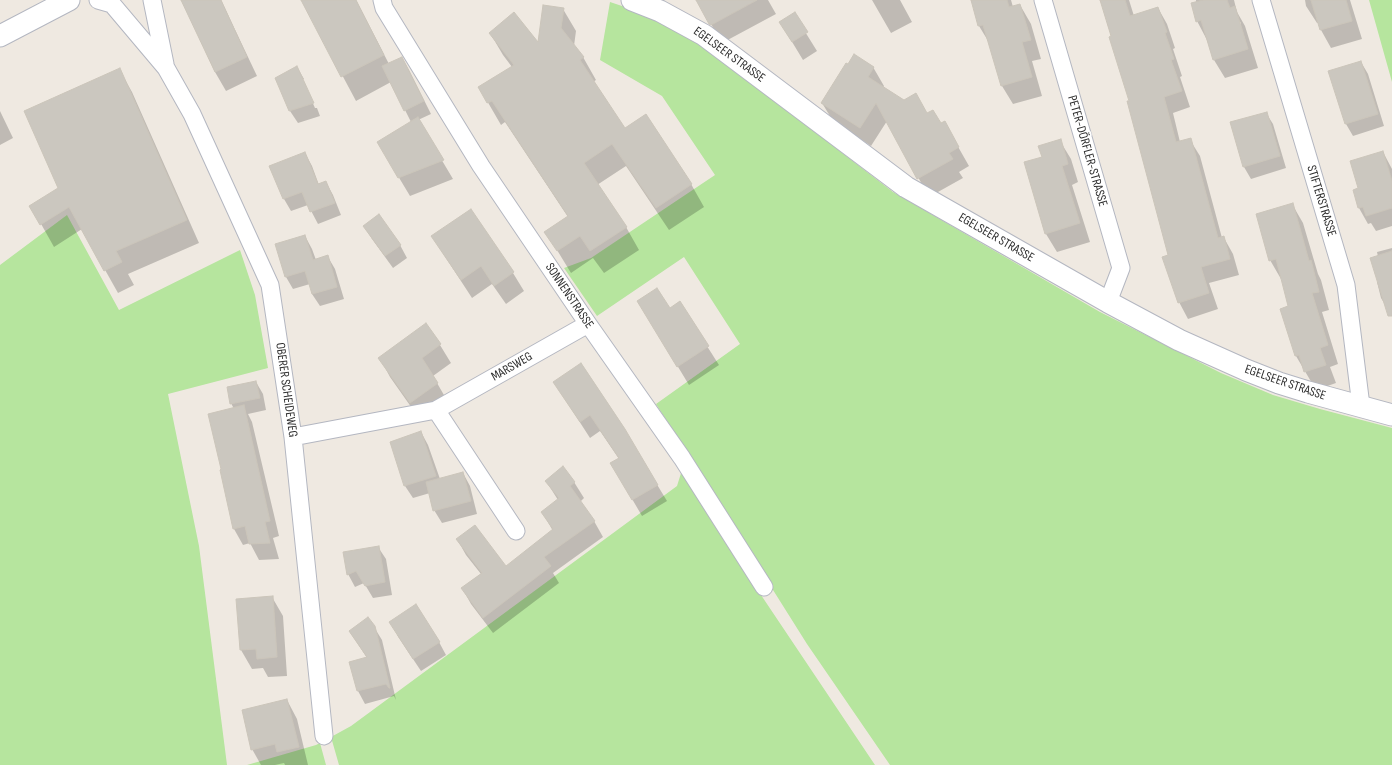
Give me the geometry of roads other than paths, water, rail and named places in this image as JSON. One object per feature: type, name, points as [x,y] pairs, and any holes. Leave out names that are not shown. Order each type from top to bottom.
[{"type":"street","points":[[0,36],[69,0]]},
{"type":"street","name":"OBERER SCHEIDEWEG","points":[[98,0],[112,4],[166,68],[192,114],[270,285],[293,437],[324,736]]},
{"type":"street","name":"OBERER SCHEIDEWEG","points":[[152,0],[166,68]]},
{"type":"street","name":"SONNENSTRASSE","points":[[382,0],[384,8],[481,166],[588,324],[682,458],[764,587]]},
{"type":"street","name":"EGELSEER STRASSE","points":[[632,0],[660,11],[704,35],[906,187],[1108,302],[1179,340],[1246,370],[1279,383],[1392,415]]},
{"type":"street","name":"PETER-DÖRFLER-STRASSE","points":[[1043,0],[1121,268],[1108,302]]},
{"type":"street","name":"STIFTERSTRASSE","points":[[1261,0],[1346,285],[1361,406]]},
{"type":"street","name":"MARSWEG","points":[[293,437],[436,410],[588,324]]},
{"type":"street","points":[[436,410],[516,531]]}]
